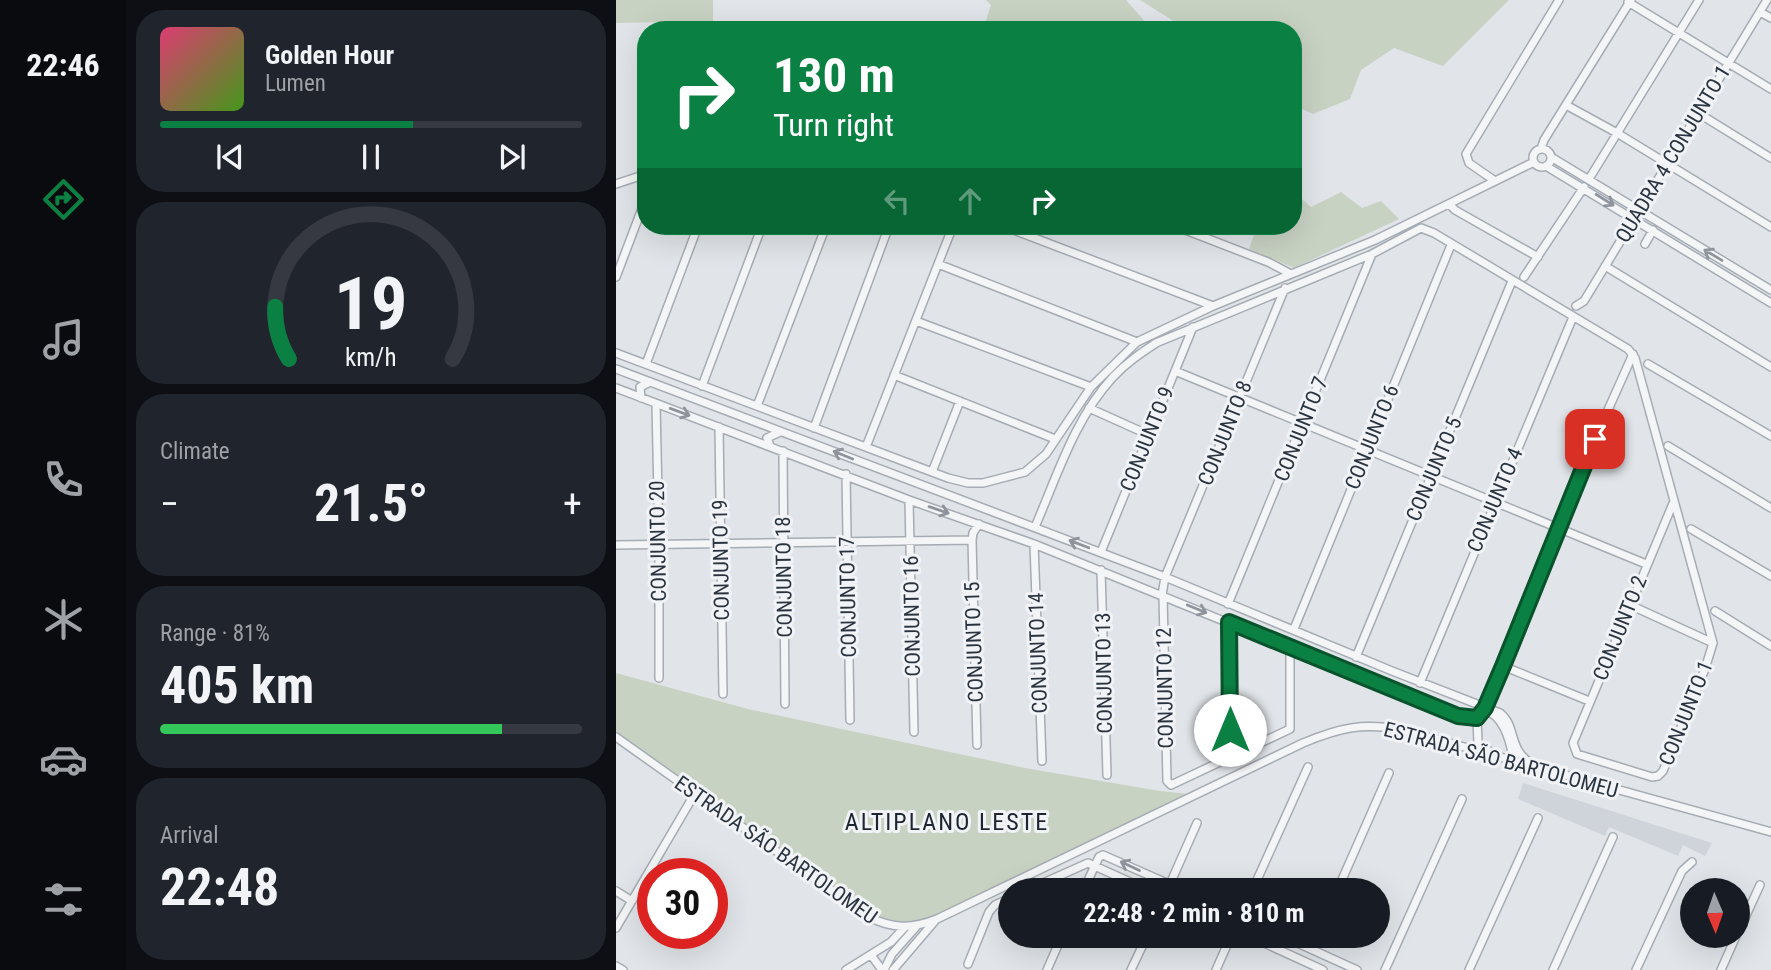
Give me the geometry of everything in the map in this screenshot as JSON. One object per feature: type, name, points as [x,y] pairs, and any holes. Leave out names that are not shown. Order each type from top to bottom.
[{"type":"street","points":[[1495,181],[1468,163],[1466,154],[1559,0]]},
{"type":"street","points":[[1590,180],[1699,0]]},
{"type":"street","name":"QUADRA 4 CONJUNTO 1","points":[[1576,306],[1584,301],[1767,0]]},
{"type":"street","points":[[1534,162],[1535,154],[1541,149],[1629,1],[1771,89]]},
{"type":"street","points":[[1760,12],[1771,19]]},
{"type":"street","points":[[1566,105],[1617,133],[1771,228]]},
{"type":"street","points":[[1698,113],[1771,158]]},
{"type":"street","points":[[1541,149],[1771,290]]},
{"type":"street","points":[[1546,166],[1551,157]]},
{"type":"street","points":[[616,353],[932,472],[968,483],[983,483],[1015,476],[1034,466],[1091,387],[1137,342],[1213,306],[1375,240],[1534,162]]},
{"type":"street","points":[[1534,162],[1584,187],[1771,303]]},
{"type":"street","points":[[616,184],[637,177]]},
{"type":"street","points":[[1524,277],[1584,187]]},
{"type":"street","points":[[1449,204],[1538,257]]},
{"type":"street","points":[[616,277],[637,222]]},
{"type":"street","points":[[1019,539],[1017,531],[1031,526],[1089,408],[1114,376],[1132,359],[1156,343],[1372,254],[1422,228],[1633,354],[1713,643]]},
{"type":"street","points":[[1646,244],[1653,230]]},
{"type":"street","points":[[646,364],[695,235]]},
{"type":"street","points":[[702,386],[759,235]]},
{"type":"street","points":[[757,406],[823,235]]},
{"type":"street","points":[[814,428],[886,235]]},
{"type":"street","points":[[866,447],[949,235]]},
{"type":"street","points":[[1027,235],[1213,306]]},
{"type":"street","points":[[1198,235],[1268,262],[1291,274]]},
{"type":"street","name":"CONJUNTO 6","points":[[1294,629],[1451,245]]},
{"type":"street","name":"CONJUNTO 7","points":[[1228,604],[1372,254]]},
{"type":"street","points":[[938,264],[1137,342]]},
{"type":"street","points":[[1605,266],[1771,366]]},
{"type":"street","name":"CONJUNTO 5","points":[[1356,657],[1512,281]]},
{"type":"street","name":"CONJUNTO 8","points":[[1163,595],[1166,577],[1285,288]]},
{"type":"street","name":"CONJUNTO 4","points":[[1420,683],[1573,317]]},
{"type":"street","points":[[916,321],[1091,387]]},
{"type":"street","name":"CONJUNTO 9","points":[[1101,552],[1193,327]]},
{"type":"street","points":[[1474,750],[1476,719],[1485,708],[1633,354]]},
{"type":"street","points":[[1648,364],[1771,436]]},
{"type":"street","points":[[616,369],[1166,577],[1356,657],[1504,715],[1518,753],[1545,771]]},
{"type":"street","points":[[1175,371],[1646,564]]},
{"type":"street","points":[[617,389],[625,386],[627,374]]},
{"type":"street","points":[[894,375],[1055,439]]},
{"type":"street","points":[[641,398],[640,387],[650,382]]},
{"type":"street","points":[[617,389],[909,500],[1034,544],[1458,716],[1476,719]]},
{"type":"street","points":[[932,472],[960,401]]},
{"type":"street","name":"CONJUNTO 20","points":[[656,404],[659,678]]},
{"type":"street","points":[[1089,408],[1149,435]]},
{"type":"street","points":[[746,436],[754,432],[753,422]]},
{"type":"street","name":"CONJUNTO 19","points":[[719,427],[723,694]]},
{"type":"street","points":[[770,446],[767,440],[769,436],[781,432]]},
{"type":"street","points":[[1668,446],[1771,508]]},
{"type":"street","name":"CONJUNTO 18","points":[[783,451],[785,704]]},
{"type":"street","points":[[850,476],[864,472],[865,464]]},
{"type":"street","points":[[879,487],[879,479],[887,472]]},
{"type":"street","name":"CONJUNTO 17","points":[[850,476],[847,541],[850,719]]},
{"type":"street","name":"CONJUNTO 16","points":[[909,500],[914,732]]},
{"type":"street","name":"CONJUNTO 2","points":[[1577,754],[1573,743],[1674,501]]},
{"type":"street","points":[[616,545],[972,540],[979,524]]},
{"type":"street","points":[[1691,529],[1771,576]]},
{"type":"street","name":"CONJUNTO 15","points":[[972,540],[977,745]]},
{"type":"street","name":"CONJUNTO 14","points":[[1034,544],[1042,761]]},
{"type":"street","points":[[1134,583],[1142,577],[1142,568]]},
{"type":"street","name":"CONJUNTO 13","points":[[1101,570],[1107,775]]},
{"type":"street","name":"CONJUNTO 12","points":[[1163,595],[1167,781],[1171,785],[1177,785],[1230,758]]},
{"type":"street","points":[[1630,605],[1713,643]]},
{"type":"street","points":[[1715,611],[1771,646]]},
{"type":"street","points":[[1229,622],[1230,758],[1287,732],[1291,726],[1292,648]]},
{"type":"street","points":[[1292,648],[1304,643],[1304,635]]},
{"type":"street","name":"CONJUNTO 1","points":[[1577,754],[1652,777],[1658,776],[1663,771],[1713,643]]},
{"type":"street","points":[[1325,662],[1324,653],[1334,647]]},
{"type":"street","points":[[1503,666],[1590,701]]},
{"type":"street","points":[[1485,708],[1501,722],[1513,761]]},
{"type":"street","points":[[1476,719],[1478,743],[1499,757]]},
{"type":"street","name":"ESTRADA SÃO BARTOLOMEU","points":[[616,737],[869,917],[904,928],[937,919],[1332,731],[1355,726],[1389,727],[1771,832]]},
{"type":"street","points":[[1258,878],[1308,767]]},
{"type":"street","points":[[1343,878],[1389,773]]},
{"type":"street","points":[[616,928],[694,794]]},
{"type":"street","points":[[1385,970],[1462,799]]},
{"type":"street","points":[[1469,970],[1538,818]]},
{"type":"street","points":[[1173,878],[1197,823]]},
{"type":"street","points":[[1553,970],[1613,837]]},
{"type":"street","points":[[1088,878],[1098,857],[1106,855],[1157,878]]},
{"type":"street","points":[[1636,970],[1682,871],[1692,862]]},
{"type":"street","points":[[1053,878],[1088,863],[1122,878]]},
{"type":"street","points":[[1750,907],[1760,885]]},
{"type":"street","points":[[616,891],[632,901]]},
{"type":"street","points":[[968,964],[989,912],[998,904]]},
{"type":"street","points":[[893,970],[937,919]]},
{"type":"street","points":[[871,955],[882,969],[918,926],[924,934]]},
{"type":"street","points":[[846,970],[891,942],[904,928]]},
{"type":"street","points":[[904,942],[911,949]]},
{"type":"street","points":[[1047,970],[1057,948]]},
{"type":"street","points":[[1131,970],[1141,948]]},
{"type":"street","points":[[1216,970],[1226,948]]},
{"type":"street","points":[[1281,948],[1324,970]]},
{"type":"street","points":[[1310,948],[1341,967],[1357,970]]},
{"type":"street","points":[[1721,970],[1731,948]]},
{"type":"street","points":[[1299,970],[1303,961]]},
{"type":"street","points":[[616,966],[623,970]]},
{"type":"shaded area","points":[[1523,783],[1712,843],[1705,856],[1683,845],[1678,856],[1609,827],[1605,836],[1518,799]]},
{"type":"green space","points":[[616,0],[713,0],[713,21],[616,23]]},
{"type":"green space","points":[[986,0],[1126,0],[1144,21],[986,21],[991,5]]},
{"type":"green space","points":[[1140,0],[1509,0],[1443,66],[1394,48],[1361,70],[1350,99],[1313,114],[1302,109],[1302,21],[1173,21]]},
{"type":"green space","points":[[1341,192],[1362,208],[1381,201],[1399,219],[1294,268],[1249,249],[1254,235],[1302,235],[1302,199],[1311,207]]},
{"type":"green space","points":[[616,673],[748,709],[1025,768],[1198,795],[1024,878],[998,878],[998,890],[921,927],[888,928],[869,922],[616,737]]},
{"type":"district","name":"ALTIPLANO LESTE","points":[[947,822]]},
{"type":"route","points":[[1230,730],[1229,622],[1458,716],[1477,718],[1485,708],[1503,666],[1595,439]]}]
